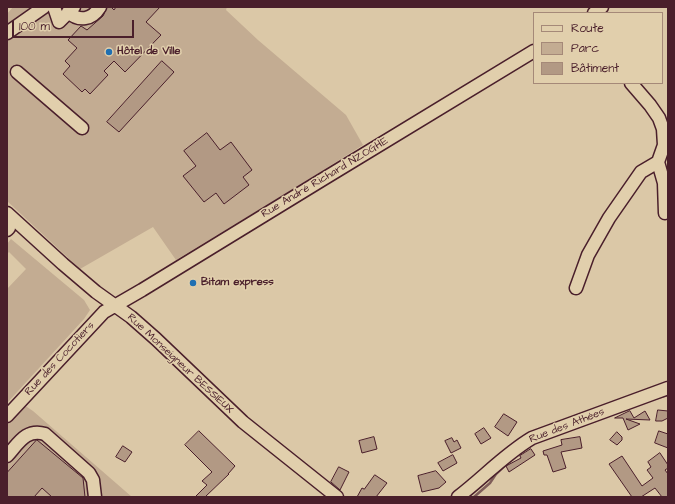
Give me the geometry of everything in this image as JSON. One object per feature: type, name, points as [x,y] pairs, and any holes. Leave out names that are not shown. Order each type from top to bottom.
[{"type":"street","points":[[7,33],[44,7]]},
{"type":"street","points":[[54,7],[59,22],[71,10],[74,17],[83,19],[96,14],[100,7]]},
{"type":"street","name":"Rue André Richard NZOGHE","points":[[116,305],[533,52]]},
{"type":"street","points":[[17,72],[82,128]]},
{"type":"street","points":[[632,84],[659,118],[663,129],[664,145],[658,162],[664,183],[665,213]]},
{"type":"street","points":[[576,288],[588,255],[609,218],[641,172],[658,162]]},
{"type":"street","name":"Rue Monseigneur BESSIEUX","points":[[7,213],[96,292],[116,305],[156,339],[243,422],[337,497]]},
{"type":"street","name":"Rue des Cocotiers","points":[[7,416],[104,312],[116,305]]},
{"type":"street","name":"Rue des Athées","points":[[458,497],[480,480],[515,448],[532,438],[668,388]]},
{"type":"street","points":[[7,456],[24,437],[32,432],[45,434],[89,473],[94,480],[95,497]]},
{"type":"green space","points":[[13,7],[227,7],[226,10],[258,40],[346,115],[363,145],[176,260],[153,227],[80,269],[7,201],[7,14]]},
{"type":"green space","points":[[11,239],[84,300],[90,310],[84,319],[7,403],[7,289],[26,269],[9,252],[7,254],[7,244]]},
{"type":"green space","points":[[24,405],[33,411],[132,497],[7,497],[7,424]]},
{"type":"building","name":"Hôtel de Ville","points":[[107,7],[111,7],[114,10],[116,7],[160,7],[146,22],[161,35],[125,72],[114,61],[104,71],[108,75],[90,94],[85,89],[82,92],[63,74],[70,66],[65,61],[77,48],[68,40],[81,26],[87,30],[103,16]]},
{"type":"building","points":[[162,61],[174,72],[119,132],[107,122]]},
{"type":"building","points":[[207,133],[220,150],[231,142],[252,170],[243,177],[249,185],[224,204],[216,193],[204,202],[183,176],[196,166],[184,151]]},
{"type":"building","points":[[658,410],[668,411],[668,418],[662,421],[656,421]]},
{"type":"building","points":[[630,411],[634,418],[645,411],[650,420],[626,419],[640,424],[628,430],[623,418],[615,418]]},
{"type":"building","points":[[504,414],[517,422],[508,436],[495,427]]},
{"type":"building","points":[[484,428],[491,438],[481,444],[475,434]]},
{"type":"building","points":[[199,431],[235,466],[229,474],[205,497],[195,497],[207,485],[202,481],[212,472],[185,445]]},
{"type":"building","points":[[659,431],[668,434],[668,448],[655,443]]},
{"type":"building","points":[[617,432],[622,437],[622,440],[617,445],[610,440]]},
{"type":"building","points":[[374,437],[377,449],[362,453],[359,441]]},
{"type":"building","points":[[580,437],[582,448],[561,452],[566,468],[553,472],[547,455],[544,455],[543,451],[562,445],[561,440]]},
{"type":"building","points":[[452,438],[454,442],[457,440],[461,448],[451,453],[445,441]]},
{"type":"building","points":[[37,440],[83,478],[85,497],[52,497],[42,488],[34,497],[7,497],[7,473]]},
{"type":"building","points":[[123,446],[132,452],[125,462],[116,457]]},
{"type":"building","points":[[531,449],[535,455],[509,472],[506,466],[521,458],[520,456]]},
{"type":"building","points":[[660,453],[668,465],[668,468],[665,470],[668,474],[668,497],[662,497],[655,488],[641,497],[632,497],[609,464],[622,456],[642,486],[653,478],[647,470],[651,467],[648,462]]},
{"type":"building","points":[[453,455],[457,463],[443,471],[438,463]]},
{"type":"building","points":[[339,467],[349,472],[340,490],[331,482]]},
{"type":"building","points":[[436,471],[446,482],[439,488],[422,492],[418,476]]},
{"type":"building","points":[[375,475],[387,483],[376,497],[357,497],[362,488],[364,489]]},
{"type":"waterway","points":[[657,398],[668,395]]},
{"type":"waterway","points":[[474,497],[490,483],[496,474],[513,458]]},
{"type":"place","name":"Hôtel de Ville","points":[[109,52]]},
{"type":"place","name":"Bitam express","points":[[193,283]]}]
